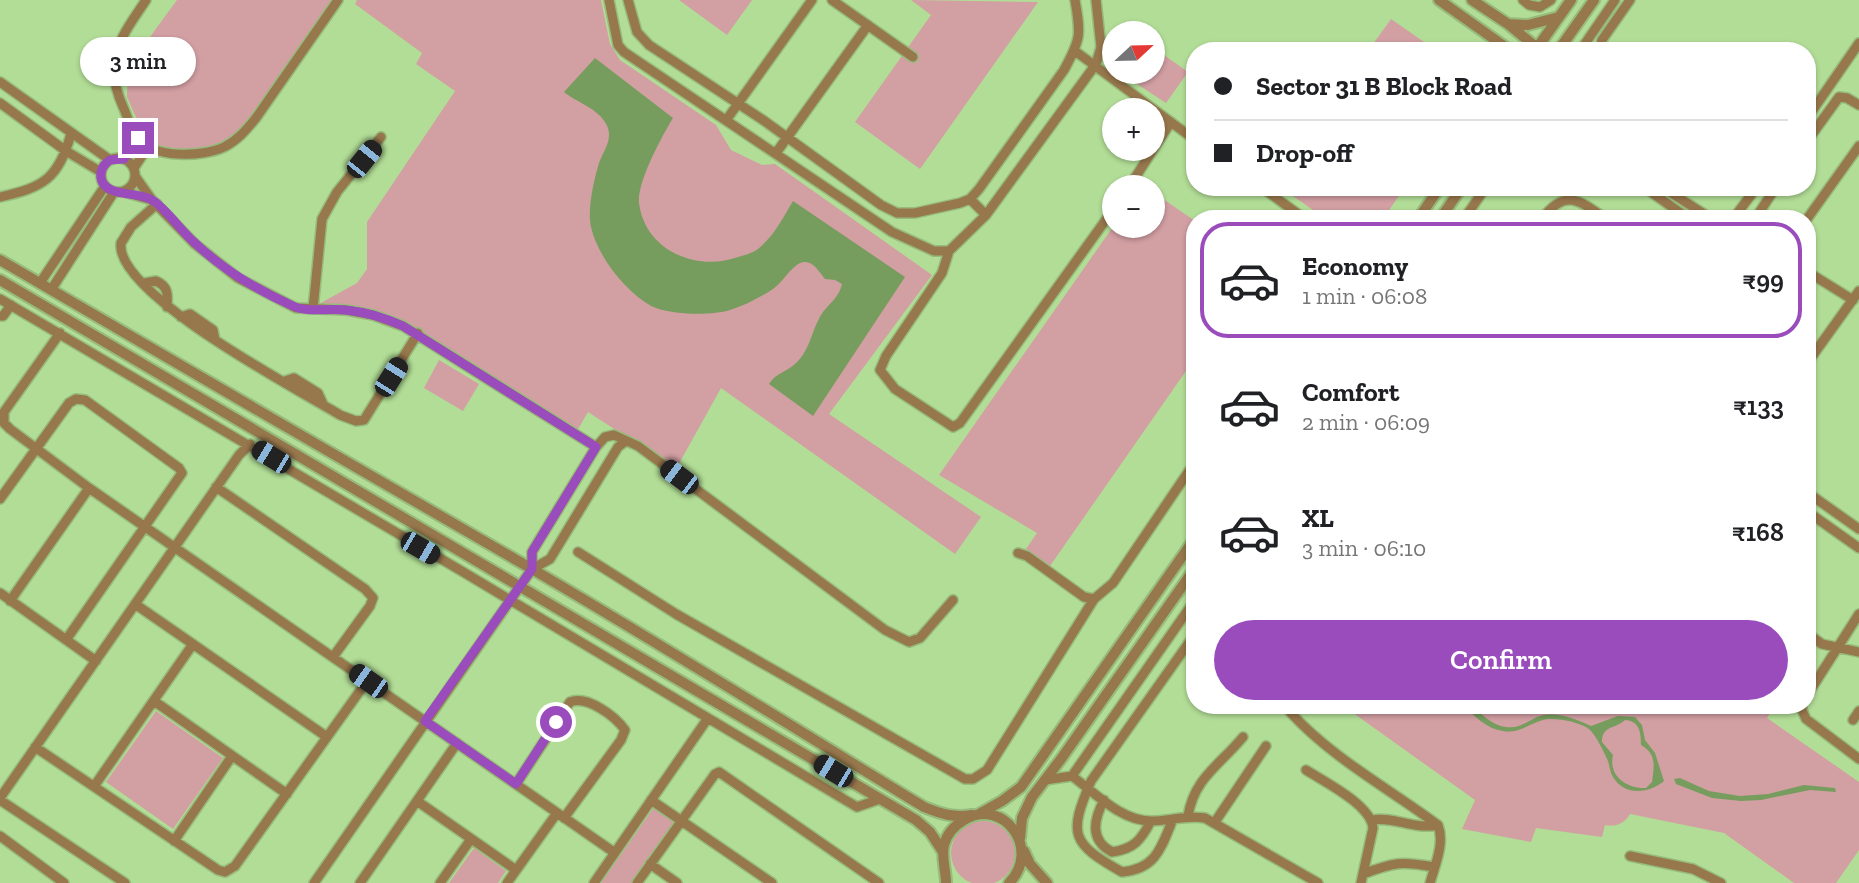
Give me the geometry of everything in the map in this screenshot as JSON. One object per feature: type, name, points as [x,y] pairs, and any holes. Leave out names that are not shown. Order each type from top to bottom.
[{"type":"street","points":[[146,0],[121,39],[114,68],[120,102],[138,138],[148,147],[166,153],[206,153],[241,136],[338,0]]},
{"type":"street","points":[[609,0],[618,45],[624,52],[892,232],[934,251],[949,251]]},
{"type":"street","points":[[628,0],[637,32],[649,45],[738,103],[881,205],[897,213],[938,209],[970,199],[1064,70],[1080,39],[1075,0]]},
{"type":"street","points":[[727,119],[812,0]]},
{"type":"street","points":[[832,0],[913,57]]},
{"type":"street","points":[[1097,0],[1101,47],[1096,64],[986,215],[949,251],[942,273],[886,356],[880,370],[895,389],[953,427],[960,423],[1102,225]]},
{"type":"street","points":[[1439,0],[1498,42]]},
{"type":"street","points":[[1472,0],[1508,24],[1529,42]]},
{"type":"street","points":[[1523,0],[1529,5],[1540,7],[1551,0]]},
{"type":"street","points":[[1543,42],[1571,0]]},
{"type":"street","points":[[1564,42],[1594,0]]},
{"type":"street","points":[[1586,42],[1615,0]]},
{"type":"street","points":[[1601,42],[1630,0]]},
{"type":"street","points":[[1508,24],[1528,25],[1559,17]]},
{"type":"street","points":[[776,153],[869,25]]},
{"type":"street","points":[[1816,105],[1859,43]]},
{"type":"street","points":[[1074,51],[1096,64],[1186,133]]},
{"type":"street","points":[[0,82],[110,160],[124,159]]},
{"type":"street","points":[[1816,129],[1839,97],[1859,105]]},
{"type":"street","points":[[0,103],[101,172],[105,186],[40,284]]},
{"type":"street","points":[[1137,175],[1171,122]]},
{"type":"street","points":[[0,197],[37,187],[55,170],[71,134]]},
{"type":"street","points":[[313,309],[322,219],[337,192],[381,137]]},
{"type":"street","points":[[124,159],[138,138]]},
{"type":"street","points":[[1813,210],[1859,146]]},
{"type":"street","points":[[51,290],[119,192],[132,186],[135,172],[148,147]]},
{"type":"street","points":[[124,159],[155,202],[195,244],[238,278],[296,308],[346,310],[373,315],[418,333],[596,447]]},
{"type":"street","points":[[101,172],[110,160]]},
{"type":"street","points":[[105,186],[155,202]]},
{"type":"street","points":[[1273,196],[1293,210]]},
{"type":"street","points":[[1657,196],[1676,210]]},
{"type":"street","points":[[1676,196],[1698,210]]},
{"type":"street","points":[[970,199],[986,215]]},
{"type":"street","points":[[1549,210],[1555,203],[1570,199],[1590,210]]},
{"type":"street","points":[[155,202],[131,227],[121,243],[123,255],[144,283],[156,281],[164,286],[168,294],[167,307],[181,317],[190,314],[213,330],[215,340],[285,382],[294,378],[318,393],[323,404],[348,418],[364,420],[418,333]]},
{"type":"street","points":[[892,232],[897,213]]},
{"type":"street","points":[[70,238],[79,246]]},
{"type":"street","points":[[0,260],[532,569],[924,807],[958,817],[992,815],[1009,823],[1030,864],[1047,883]]},
{"type":"street","points":[[1816,277],[1853,300]]},
{"type":"street","points":[[0,280],[916,820],[930,832],[943,852]]},
{"type":"street","points":[[1816,351],[1859,291]]},
{"type":"street","points":[[0,300],[246,442],[857,807],[880,799]]},
{"type":"street","points":[[0,316],[3,316],[11,305]]},
{"type":"street","points":[[60,333],[4,412],[4,423],[89,488],[615,852]]},
{"type":"street","points":[[0,499],[69,402],[76,399],[85,400],[179,468],[182,473],[66,640]]},
{"type":"street","points":[[532,569],[532,552],[596,447],[604,437],[610,435],[638,446],[885,630],[909,642],[920,638],[953,600]]},
{"type":"street","points":[[314,883],[510,599],[532,569],[550,559],[618,447],[626,441]]},
{"type":"street","points":[[125,883],[0,799],[246,442]]},
{"type":"street","points":[[578,552],[676,614],[965,779],[973,779],[987,770],[1094,599],[1113,583],[1186,476]]},
{"type":"street","points":[[216,487],[365,589],[373,598],[333,657]]},
{"type":"street","points":[[10,601],[89,488]]},
{"type":"street","points":[[1816,499],[1859,529]]},
{"type":"street","points":[[1816,518],[1859,548]]},
{"type":"street","points":[[946,883],[943,852],[954,826],[1002,801],[1021,787],[1186,551]]},
{"type":"street","points":[[1018,553],[1027,556],[1084,597],[1094,599]]},
{"type":"street","points":[[1009,883],[1016,876],[1021,864],[1022,817],[1032,797],[1186,581]]},
{"type":"street","points":[[0,593],[96,661]]},
{"type":"street","points":[[135,604],[327,737]]},
{"type":"street","points":[[1072,776],[1186,613]]},
{"type":"street","points":[[1816,681],[1859,614]]},
{"type":"street","points":[[1816,640],[1822,644],[1859,652]]},
{"type":"street","points":[[95,785],[193,644]]},
{"type":"street","points":[[1172,819],[1162,846],[1143,869],[1122,872],[1082,846],[1077,837],[1076,825],[1080,807],[1088,788],[1186,647]]},
{"type":"street","points":[[35,747],[95,785],[174,841],[225,872],[235,866],[368,681]]},
{"type":"street","points":[[507,883],[621,740],[625,730],[620,722],[585,701],[578,699],[570,702],[516,784]]},
{"type":"street","points":[[154,701],[287,794]]},
{"type":"street","points":[[1292,714],[1308,732],[1349,764],[1438,825],[1441,833],[1430,883]]},
{"type":"street","points":[[1804,714],[1806,719],[1859,759]]},
{"type":"street","points":[[594,883],[708,718]]},
{"type":"street","points":[[1188,816],[1190,799],[1196,788],[1243,737]]},
{"type":"street","points":[[360,883],[457,743]]},
{"type":"street","points":[[1215,822],[1266,746]]},
{"type":"street","points":[[174,841],[232,756]]},
{"type":"street","points":[[1306,769],[1354,802],[1372,820],[1373,828],[1362,878]]},
{"type":"street","points":[[637,883],[719,772],[879,883]]},
{"type":"street","points":[[1045,780],[1072,776],[1119,811],[1137,820],[1188,816],[1205,818],[1318,883]]},
{"type":"street","points":[[651,800],[772,883]]},
{"type":"street","points":[[1104,800],[1096,816],[1095,829],[1103,848],[1112,852],[1135,846],[1151,821]]},
{"type":"street","points":[[417,801],[516,870]]},
{"type":"street","points":[[1372,820],[1384,818],[1425,828],[1438,825]]},
{"type":"street","points":[[0,836],[64,883]]},
{"type":"street","points":[[440,883],[471,839]]},
{"type":"street","points":[[1630,856],[1693,869],[1717,882]]},
{"type":"street","points":[[1362,878],[1393,862],[1434,867]]},
{"type":"street","points":[[650,864],[677,883]]},
{"type":"street","points":[[946,868],[957,883]]},
{"type":"shaded area","points":[[177,0],[337,0],[244,138],[230,149],[184,160],[157,144],[138,122],[127,97],[128,67]]},
{"type":"shaded area","points":[[357,0],[601,0],[610,44],[620,60],[716,125],[731,150],[762,165],[775,164],[932,275],[829,414],[981,517],[955,554],[721,388],[676,469],[588,412],[577,431],[395,317],[363,308],[319,304],[357,283],[367,269],[367,222],[455,91],[416,64],[422,53],[355,4]]},
{"type":"shaded area","points":[[679,0],[752,0],[727,35]]},
{"type":"shaded area","points":[[911,0],[1038,2],[920,169],[855,122],[931,15]]},
{"type":"shaded area","points":[[1391,19],[1424,42],[1374,42]]},
{"type":"shaded area","points":[[1166,56],[1186,71],[1186,75],[1166,103],[1165,98],[1158,98],[1137,84],[1166,84]]},
{"type":"shaded area","points":[[595,58],[673,118],[651,159],[639,194],[643,220],[651,234],[662,245],[675,254],[706,262],[749,254],[769,238],[793,201],[905,277],[813,416],[769,384],[800,359],[821,315],[836,297],[842,284],[825,279],[815,266],[804,262],[793,268],[773,289],[741,306],[712,313],[679,313],[659,309],[641,300],[622,282],[606,261],[591,227],[590,212],[597,170],[608,142],[608,128],[595,111],[564,92]]},
{"type":"shaded area","points":[[1293,196],[1399,196],[1389,210],[1313,210]]},
{"type":"shaded area","points":[[1165,200],[1186,215],[1186,371],[1050,566],[1026,549],[1037,533],[939,475],[1105,238],[1165,238]]},
{"type":"shaded area","points":[[439,360],[479,384],[463,411],[424,388]]},
{"type":"shaded area","points":[[156,711],[223,758],[173,829],[106,782]]},
{"type":"shaded area","points":[[1355,714],[1770,714],[1767,718],[1859,782],[1859,850],[1836,883],[1794,883],[1724,833],[1630,814],[1619,824],[1605,825],[1602,837],[1536,828],[1531,842],[1462,829],[1475,800]]},
{"type":"shaded area","points":[[1472,714],[1481,714],[1494,723],[1515,727],[1550,714],[1572,718],[1591,726],[1618,716],[1635,717],[1642,725],[1645,740],[1655,753],[1664,781],[1645,790],[1624,788],[1613,777],[1595,736],[1580,725],[1548,719],[1509,732],[1497,730]],"holes":[[[1625,720],[1639,728],[1641,745],[1650,752],[1653,761],[1652,782],[1646,788],[1632,786],[1620,780],[1613,769],[1613,755],[1602,742],[1607,730]]]},
{"type":"shaded area","points":[[1680,778],[1709,791],[1740,796],[1768,794],[1804,785],[1835,788],[1836,792],[1810,790],[1761,800],[1741,801],[1712,798],[1676,784],[1674,779]]},
{"type":"shaded area","points":[[655,806],[676,821],[632,883],[601,883]]},
{"type":"shaded area","points":[[983,821],[1001,827],[1009,835],[1014,847],[1014,859],[1009,871],[1001,879],[989,884],[977,884],[965,879],[957,871],[951,853],[957,835],[965,827]]},
{"type":"shaded area","points":[[474,848],[506,871],[498,883],[449,883]]},
{"type":"route","points":[[138,138],[124,159],[115,158],[106,163],[101,172],[102,182],[114,192],[152,200],[195,244],[238,278],[296,308],[346,310],[373,315],[418,333],[596,447],[532,552],[532,569],[425,721],[516,784],[556,722]]}]
